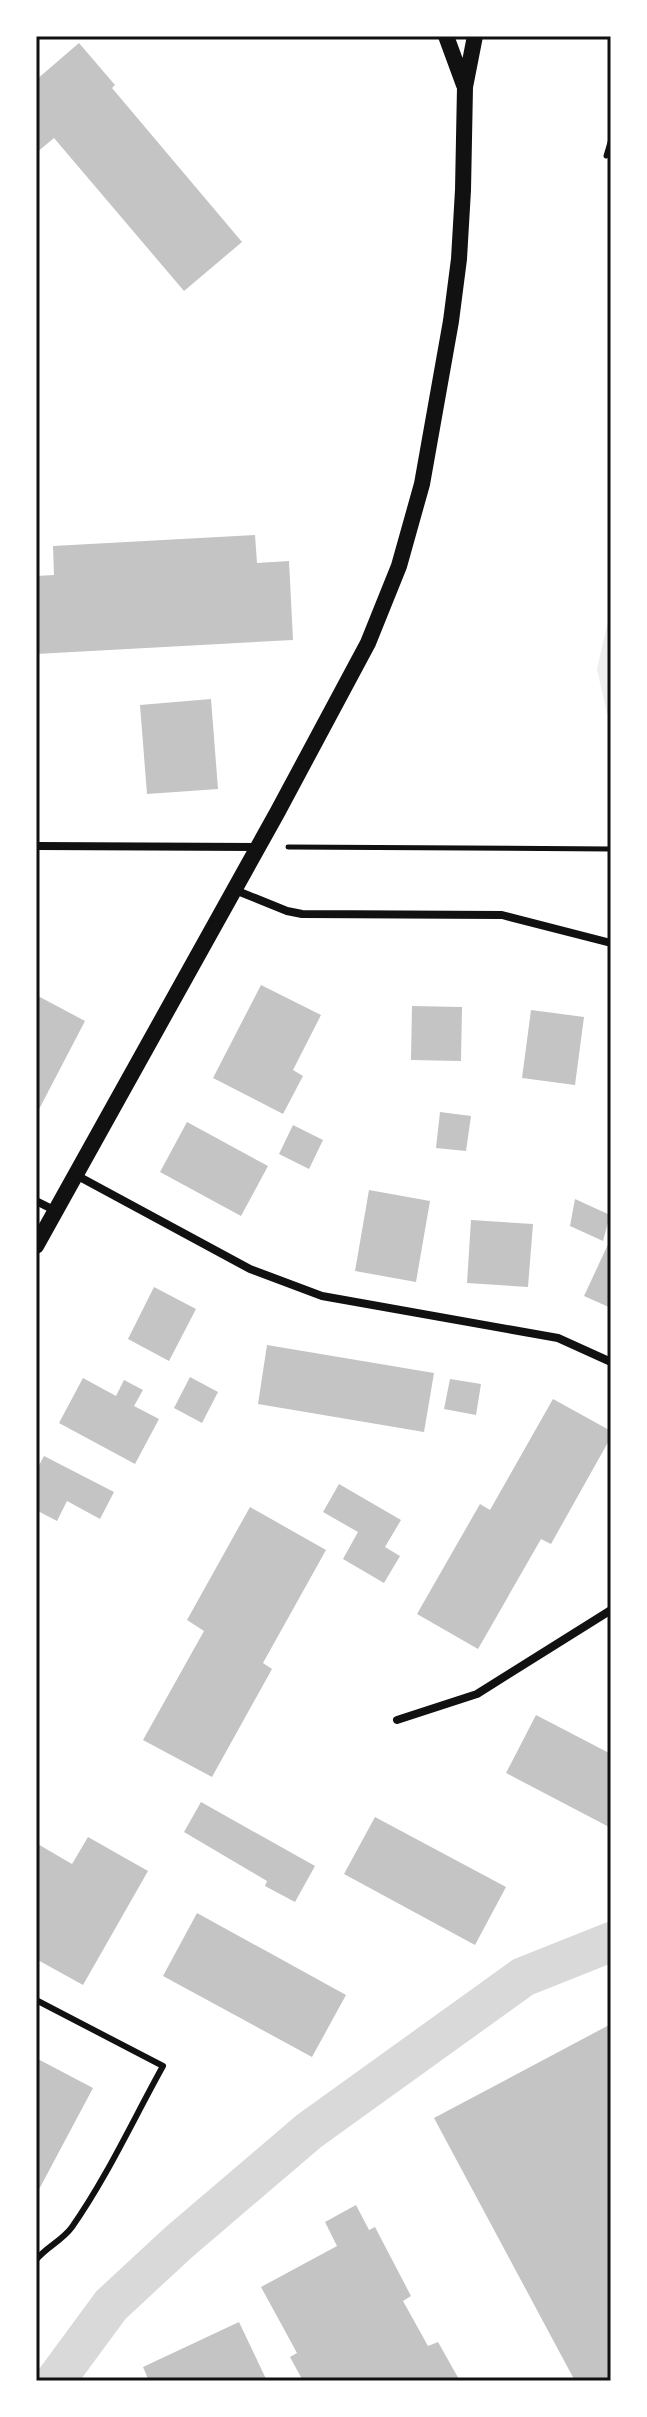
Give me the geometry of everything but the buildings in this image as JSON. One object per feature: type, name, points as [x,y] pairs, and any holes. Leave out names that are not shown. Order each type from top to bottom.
[{"type":"main road","points":[[446,36],[465,87]]},
{"type":"main road","points":[[36,1246],[259,847],[368,643],[399,566],[422,484],[451,321],[459,259],[465,87],[475,36]]},
{"type":"street","points":[[36,846],[259,847]]},
{"type":"street","points":[[234,890],[302,914],[502,915],[611,943]]},
{"type":"street","points":[[76,1175],[250,1269],[322,1296],[558,1338],[611,1362]]},
{"type":"street","points":[[36,1201],[56,1211]]},
{"type":"street","points":[[397,1720],[477,1694],[611,1610]]},
{"type":"lane","points":[[36,2000],[163,2066],[80,2214],[60,2241],[36,2260]]},
{"type":"path","points":[[606,156],[611,139]]},
{"type":"path","points":[[259,847],[611,849]]},
{"type":"shaded area","points":[[611,608],[611,716],[607,714],[597,669]]},
{"type":"waterway","points":[[55,2381],[111,2305],[179,2242],[309,2131],[523,1977],[611,1942]]}]
